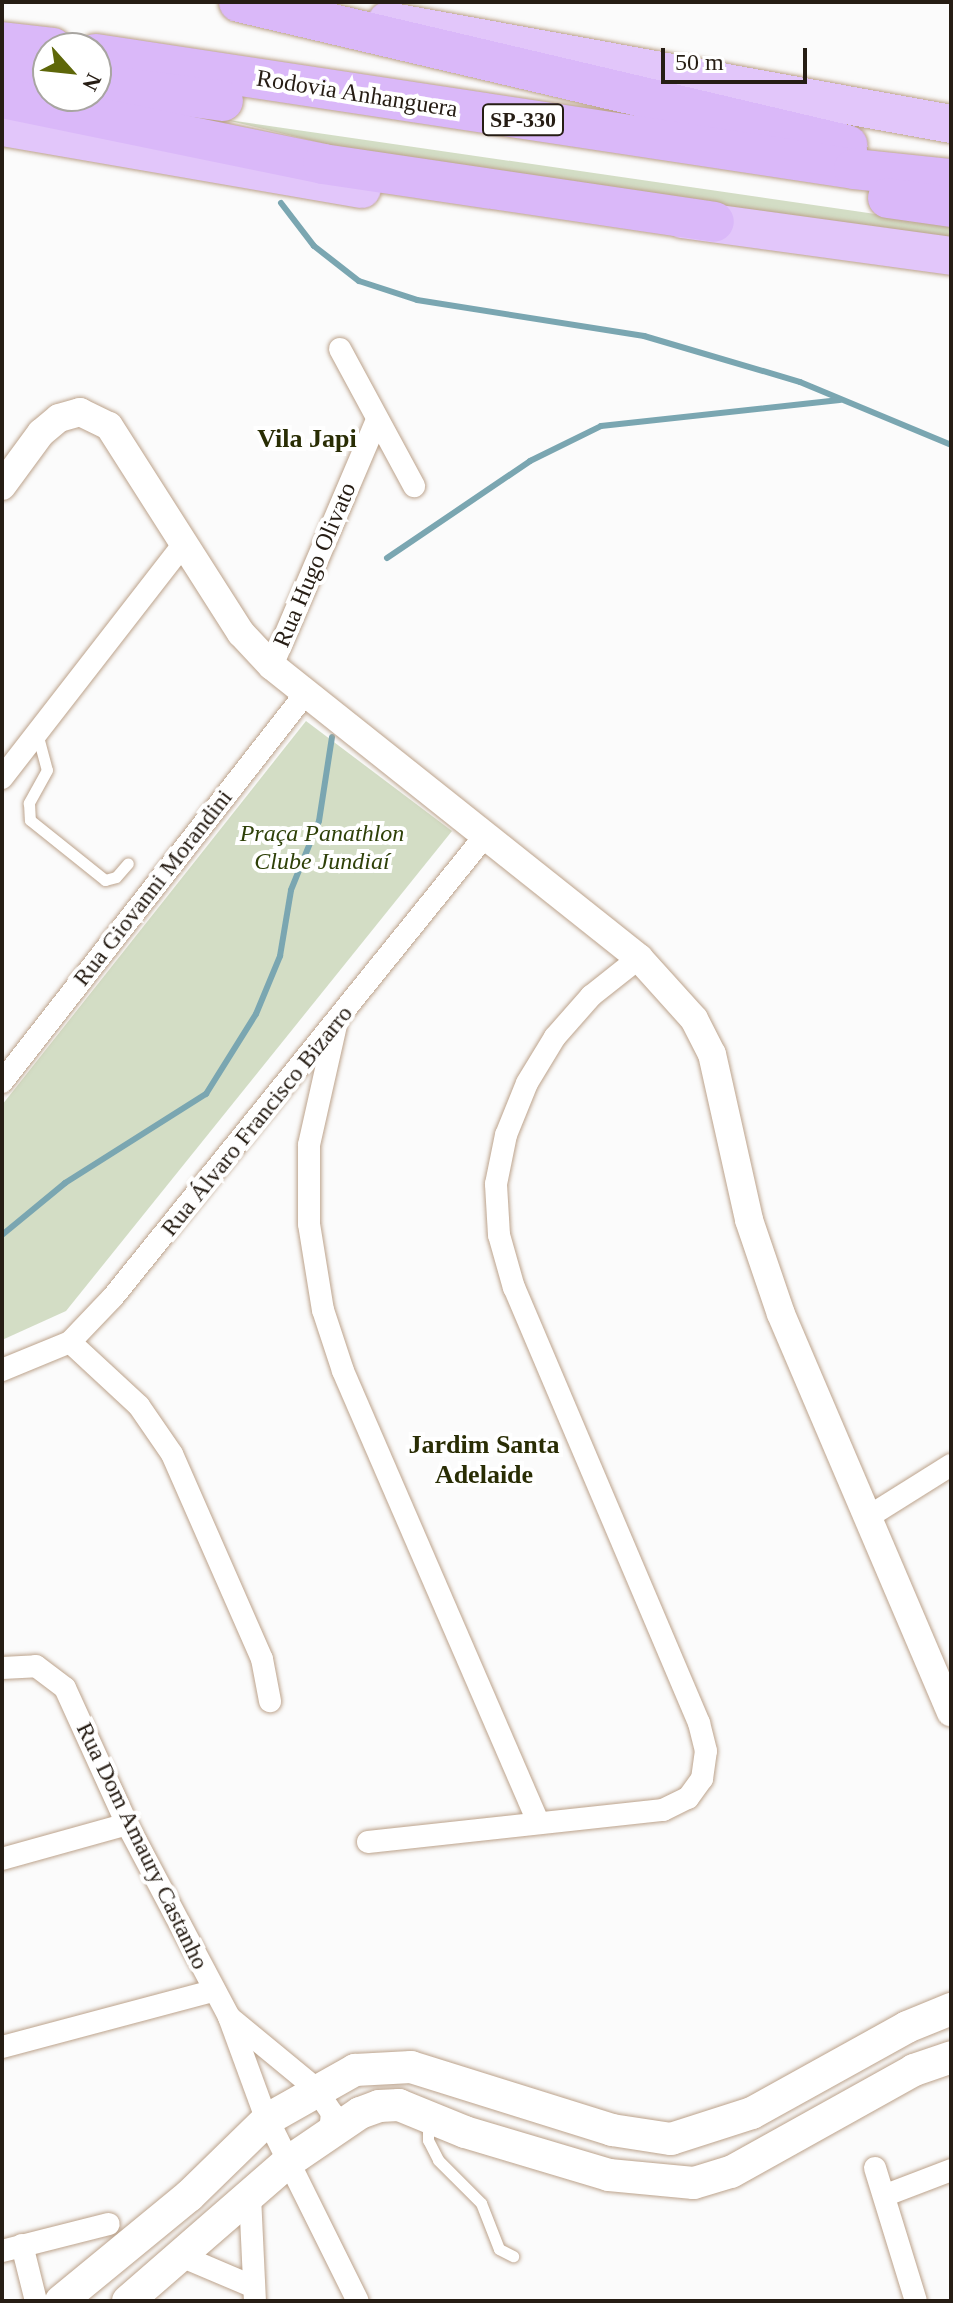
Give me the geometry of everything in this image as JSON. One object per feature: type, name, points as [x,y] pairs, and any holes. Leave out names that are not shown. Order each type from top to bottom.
[{"type":"highway","points":[[239,2],[583,79],[951,172]]},
{"type":"highway","points":[[254,2],[557,48],[951,124]]},
{"type":"highway","points":[[2,42],[32,46]]},
{"type":"highway","name":"Rodovia Anhanguera","points":[[112,56],[824,165],[951,179]]},
{"type":"highway","points":[[2,73],[32,76]]},
{"type":"highway","name":"Rodovia Anhanguera","points":[[112,86],[951,207]]},
{"type":"highway","points":[[2,98],[323,164],[951,256]]},
{"type":"highway","points":[[2,127],[373,191],[714,222]]},
{"type":"main road","points":[[61,2301],[189,2196],[268,2119],[315,2088],[355,2070],[411,2067],[612,2130],[671,2139],[752,2113],[907,2027],[951,2009]]},
{"type":"main road","points":[[128,2301],[288,2162],[330,2133],[379,2106],[428,2115],[465,2132],[609,2175],[694,2183],[731,2172],[914,2070],[951,2057]]},
{"type":"street","points":[[340,349],[414,486]]},
{"type":"street","points":[[2,486],[41,433],[59,418],[80,412],[109,426],[241,633],[272,666],[304,695],[639,958],[694,1019],[712,1054],[753,1234],[781,1314],[951,1712]]},
{"type":"street","name":"Rua Hugo Olivato","points":[[272,666],[377,420]]},
{"type":"street","points":[[2,778],[183,545]]},
{"type":"street","name":"Rua Giovanni Morandini","points":[[2,1082],[304,695]]},
{"type":"street","name":"Rua Álvaro Francisco Bizarro","points":[[2,1370],[70,1342],[113,1297],[336,1025],[484,837]]},
{"type":"street","points":[[368,1842],[538,1821],[663,1810],[688,1798],[702,1779],[706,1751],[693,1708],[514,1288],[499,1235],[496,1184],[506,1135],[527,1083],[555,1037],[591,996],[639,958]]},
{"type":"street","points":[[336,1025],[309,1145],[309,1224],[323,1310],[343,1371],[538,1821]]},
{"type":"street","points":[[70,1342],[139,1406],[172,1454],[262,1659],[270,1701]]},
{"type":"street","points":[[868,1517],[951,1465]]},
{"type":"street","name":"Rua Dom Amaury Castanho","points":[[2,1668],[36,1666],[65,1688],[127,1824],[212,1991],[229,2017],[268,2119],[358,2301]]},
{"type":"street","points":[[2,1859],[127,1824]]},
{"type":"street","points":[[2,2047],[212,1991]]},
{"type":"street","name":"Rua Dom Amaury Castanho","points":[[229,2017],[315,2088],[332,2113],[330,2133]]},
{"type":"street","points":[[875,2168],[886,2195],[916,2301]]},
{"type":"street","points":[[886,2195],[951,2170]]},
{"type":"street","points":[[181,2256],[254,2294],[250,2196]]},
{"type":"street","points":[[36,2301],[12,2248],[109,2224]]},
{"type":"lane","points":[[37,732],[47,770],[29,803],[30,820],[105,880],[116,877],[128,863]]},
{"type":"lane","points":[[428,2115],[428,2140],[438,2160],[481,2203],[499,2249],[513,2256]]},
{"type":"green space","points":[[222,119],[951,225],[951,241],[430,169]]},
{"type":"green space","name":"Praça Panathlon Clube Jundiaí","points":[[306,721],[452,831],[66,1311],[2,1340],[2,1105]]},
{"type":"waterway","points":[[281,203],[314,246],[359,281],[417,300],[644,336],[800,382],[951,445]]},
{"type":"waterway","points":[[387,558],[530,461],[601,426],[840,400]]},
{"type":"waterway","points":[[2,1235],[65,1183],[206,1094],[256,1014],[280,956],[291,890],[319,821],[332,737]]},
{"type":"district","name":"Vila Japi","points":[[307,439]]},
{"type":"district","name":"Jardim Santa Adelaide","points":[[484,1460]]}]
